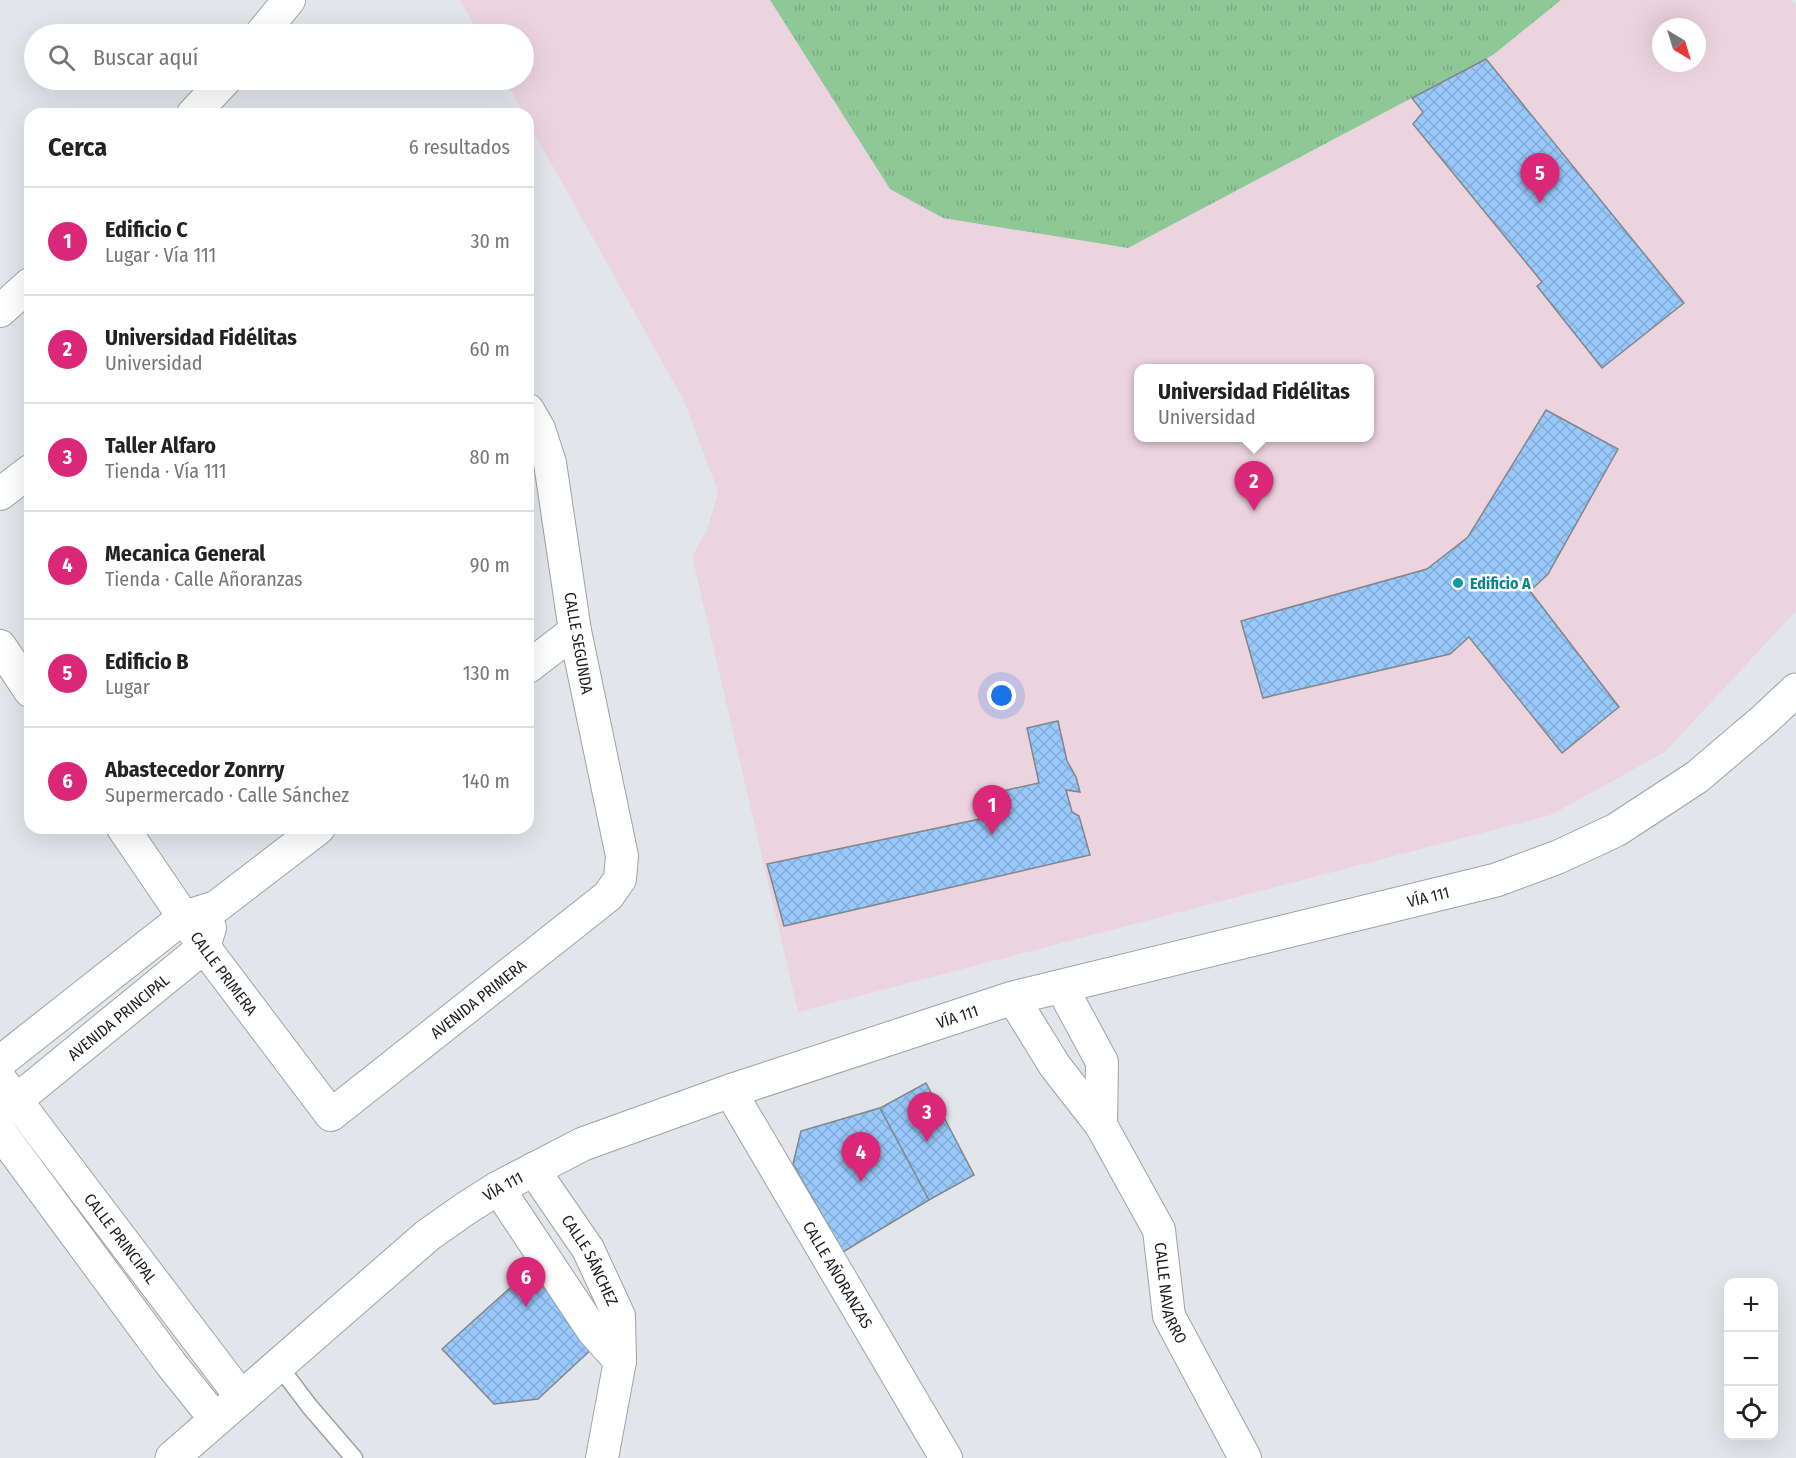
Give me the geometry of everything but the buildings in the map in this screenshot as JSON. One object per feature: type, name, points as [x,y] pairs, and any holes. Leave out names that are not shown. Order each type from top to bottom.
[{"type":"main road","name":"VÍA 111","points":[[172,1458],[428,1235],[498,1188],[583,1144],[730,1091],[1013,998],[1497,880],[1558,857],[1616,830],[1697,777],[1796,690]]},
{"type":"street","points":[[269,24],[289,0]]},
{"type":"street","points":[[198,108],[215,90]]},
{"type":"street","points":[[0,311],[24,289]]},
{"type":"street","name":"CALLE SEGUNDA","points":[[534,421],[550,463],[575,631],[622,856],[620,879]]},
{"type":"street","points":[[0,494],[24,476]]},
{"type":"street","points":[[534,662],[575,631]]},
{"type":"street","points":[[0,646],[24,682]]},
{"type":"street","name":"CALLE PRIMERA","points":[[127,834],[204,947],[331,1116]]},
{"type":"street","points":[[0,1062],[184,917],[216,908],[311,834]]},
{"type":"street","name":"AVENIDA PRIMERA","points":[[331,1116],[608,896],[620,879]]},
{"type":"street","points":[[204,947],[216,908]]},
{"type":"street","name":"AVENIDA PRINCIPAL","points":[[6,1098],[204,947]]},
{"type":"street","name":"CALLE NAVARRO","points":[[1061,986],[1102,1062],[1101,1125]]},
{"type":"street","name":"CALLE NAVARRO","points":[[1013,998],[1055,1066],[1101,1125],[1159,1230],[1169,1316],[1245,1458]]},
{"type":"street","name":"CALLE AÑORANZAS","points":[[730,1091],[946,1458]]},
{"type":"street","name":"CALLE PRINCIPAL","points":[[6,1098],[242,1398]]},
{"type":"street","name":"CALLE PRINCIPAL","points":[[0,1132],[171,1364],[216,1420]]},
{"type":"street","name":"CALLE SÁNCHEZ","points":[[533,1169],[588,1249],[619,1316],[620,1360],[602,1458]]},
{"type":"street","name":"CALLE SÁNCHEZ","points":[[498,1188],[593,1331],[620,1360]]},
{"type":"lane","points":[[279,1366],[310,1407],[354,1458]]},
{"type":"shaded area","points":[[460,0],[770,0],[890,189],[1128,248],[1493,55],[1561,0],[1792,0],[1796,6],[1796,611],[1665,752],[1551,815],[798,1012],[692,556],[707,530],[718,492],[684,401],[534,133],[534,108],[521,108],[511,90],[534,90],[534,24],[473,24]]},
{"type":"green space","points":[[770,0],[1561,0],[1493,55],[1128,248],[943,218],[890,189]]},
{"type":"place","name":"Edificio B","points":[[1540,203]]},
{"type":"place","name":"Universidad Fidélitas","points":[[1254,511]]},
{"type":"place","name":"Edificio A","points":[[1458,583]]},
{"type":"place","name":"Edificio C","points":[[992,835]]},
{"type":"place","name":"Taller Alfaro","points":[[927,1142]]},
{"type":"place","name":"Mecanica General","points":[[861,1182]]},
{"type":"place","name":"Abastecedor Zonrry","points":[[526,1307]]}]
